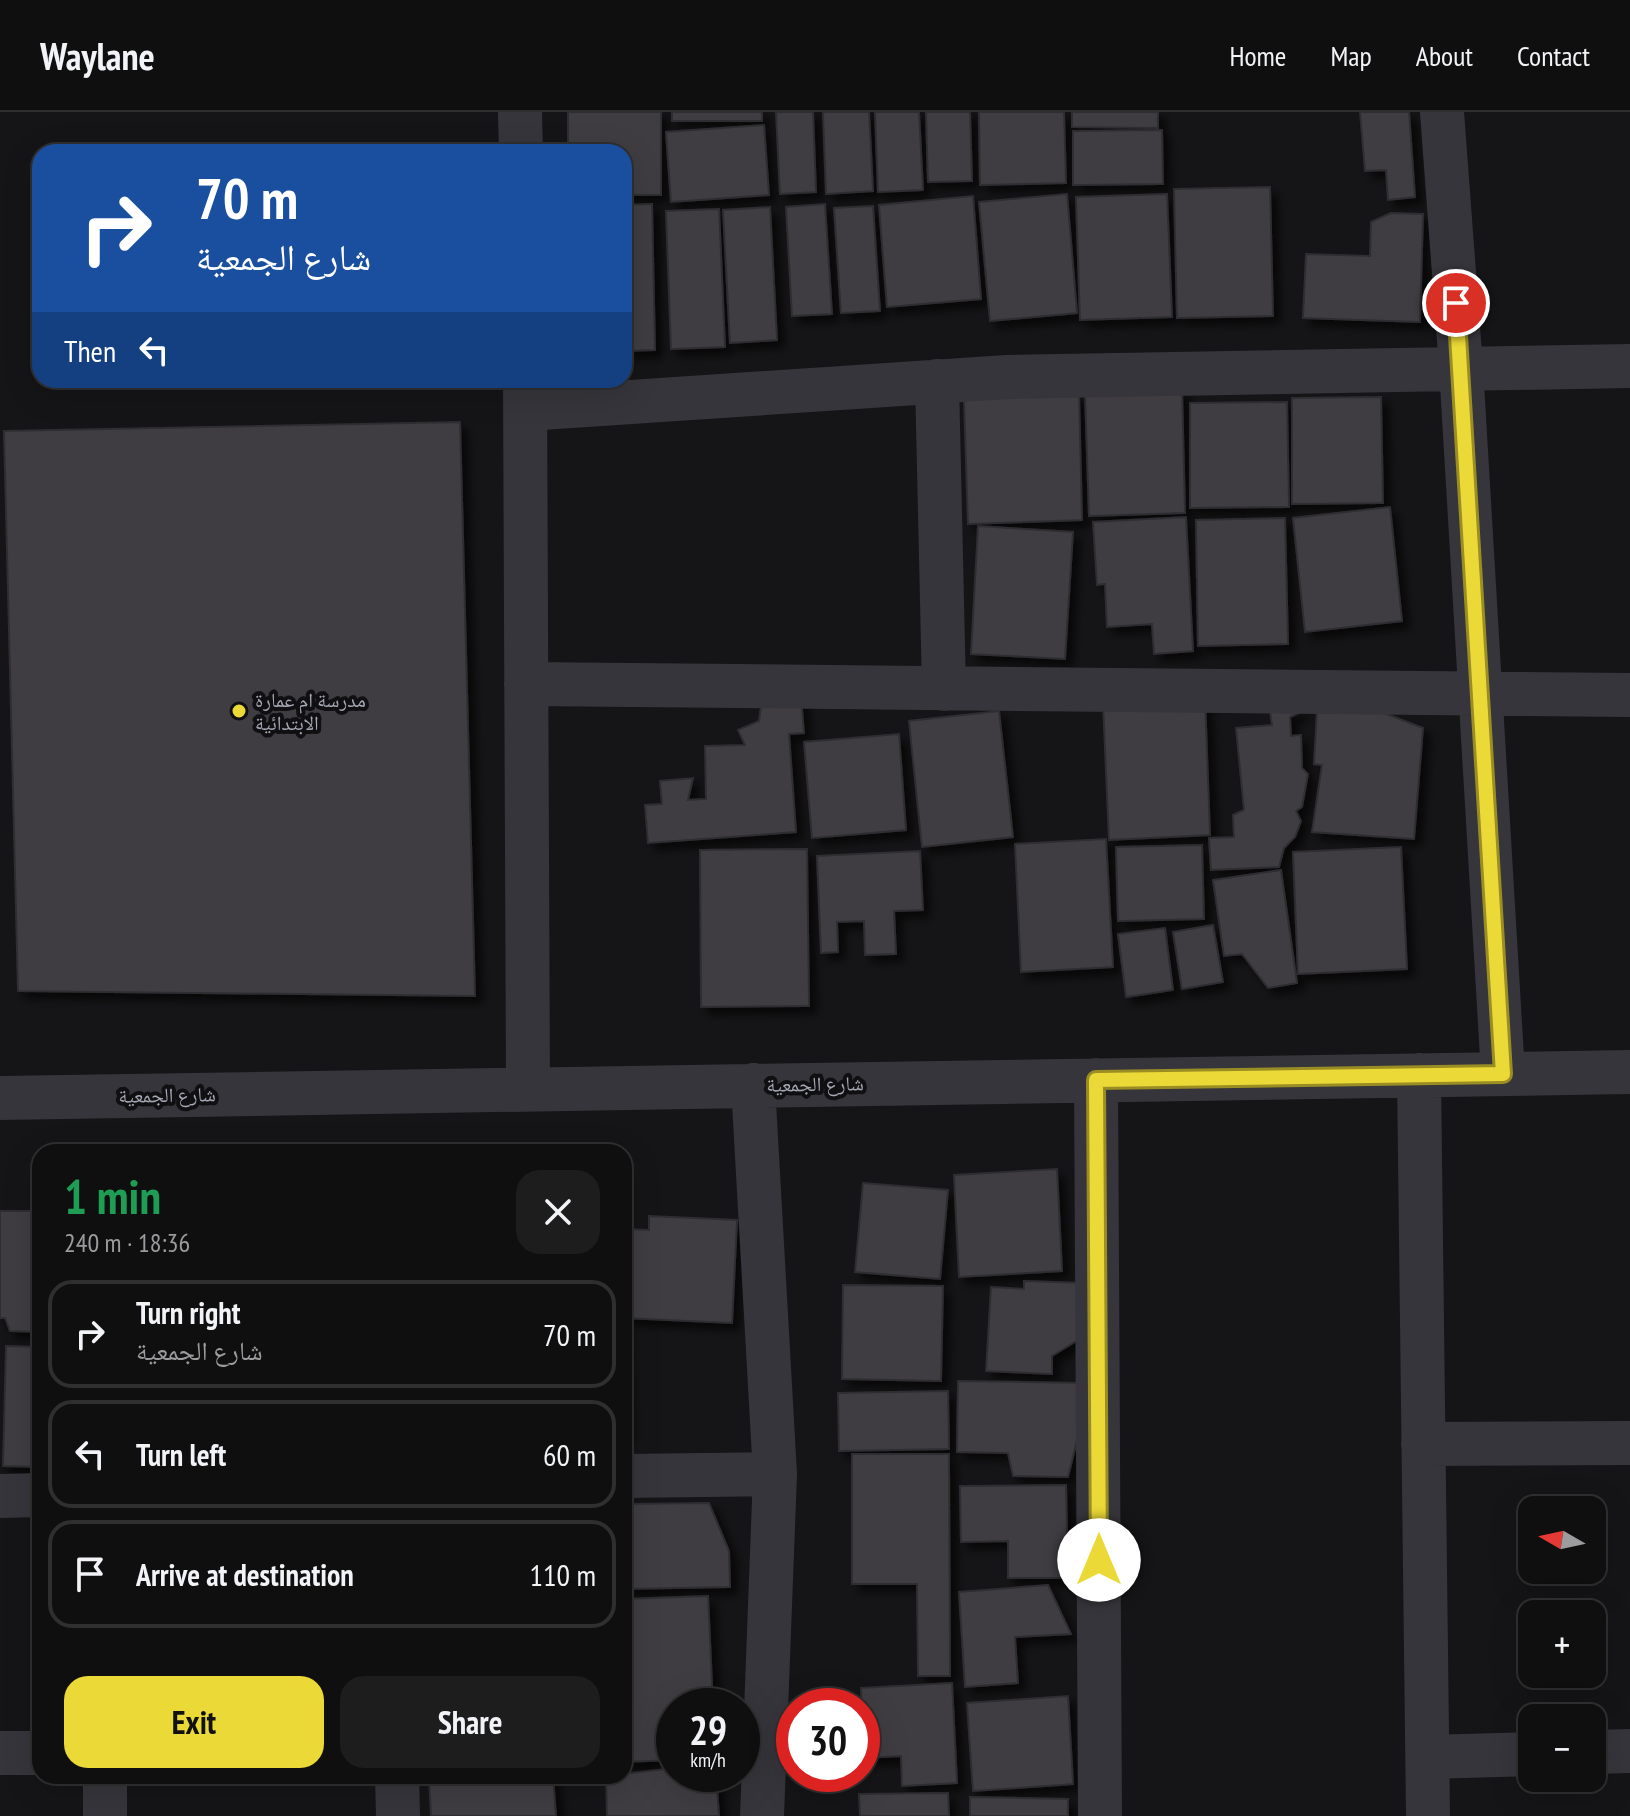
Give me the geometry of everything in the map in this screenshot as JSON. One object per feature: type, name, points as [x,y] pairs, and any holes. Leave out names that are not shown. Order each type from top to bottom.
[{"type":"street","points":[[520,112],[521,144]]},
{"type":"street","points":[[1442,112],[1461,367],[1503,1074]]},
{"type":"street","points":[[528,1089],[526,394],[1461,367],[1630,366]]},
{"type":"street","points":[[937,381],[944,689]]},
{"type":"street","points":[[526,684],[1630,695]]},
{"type":"street","name":"شارع الجمعية","points":[[0,1098],[1630,1072]]},
{"type":"street","points":[[1419,1075],[1428,1816]]},
{"type":"street","points":[[1096,1080],[1100,1816]]},
{"type":"street","points":[[753,1085],[775,1474],[762,1816]]},
{"type":"street","points":[[1423,1444],[1630,1443]]},
{"type":"street","points":[[632,1476],[775,1474]]},
{"type":"street","points":[[0,1496],[32,1495]]},
{"type":"street","points":[[1606,1752],[1630,1751]]},
{"type":"street","points":[[0,1753],[32,1753]]},
{"type":"street","points":[[1428,1757],[1518,1754]]},
{"type":"street","points":[[105,1784],[105,1816]]},
{"type":"street","points":[[397,1784],[398,1816]]},
{"type":"building","points":[[568,112],[661,112],[661,195],[632,195],[632,144],[568,144]]},
{"type":"building","points":[[672,112],[762,112],[762,121],[672,121]]},
{"type":"building","points":[[776,112],[813,112],[816,192],[780,194]]},
{"type":"building","points":[[823,112],[869,112],[873,191],[826,194]]},
{"type":"building","points":[[875,112],[919,112],[923,190],[878,192]]},
{"type":"building","points":[[926,112],[970,112],[972,181],[928,182]]},
{"type":"building","points":[[979,112],[1064,112],[1066,183],[980,185]]},
{"type":"building","points":[[1072,112],[1158,112],[1158,128],[1072,127]]},
{"type":"building","points":[[1360,112],[1409,112],[1415,197],[1388,200],[1386,170],[1365,171]]},
{"type":"building","points":[[764,125],[769,195],[671,202],[666,132]]},
{"type":"building","points":[[1162,130],[1163,184],[1073,185],[1073,131]]},
{"type":"building","points":[[1270,187],[1273,316],[1177,318],[1174,189]]},
{"type":"building","points":[[1067,194],[1077,313],[990,321],[979,202]]},
{"type":"building","points":[[1167,194],[1172,317],[1080,320],[1076,197]]},
{"type":"building","points":[[973,196],[981,299],[887,307],[879,205]]},
{"type":"building","points":[[652,204],[655,350],[632,351],[632,205]]},
{"type":"building","points":[[825,204],[832,314],[792,316],[786,207]]},
{"type":"building","points":[[873,206],[880,311],[841,313],[834,208]]},
{"type":"building","points":[[770,207],[777,340],[730,343],[723,210]]},
{"type":"building","points":[[719,209],[725,347],[671,349],[666,211]]},
{"type":"building","points":[[1391,213],[1423,214],[1420,322],[1303,318],[1306,254],[1370,256],[1371,222]]},
{"type":"building","points":[[1182,389],[1185,513],[1089,516],[1085,392]]},
{"type":"building","points":[[1079,395],[1082,520],[968,524],[964,399]]},
{"type":"building","points":[[1381,397],[1383,503],[1292,504],[1292,398]]},
{"type":"building","points":[[1287,402],[1289,507],[1190,508],[1190,403]]},
{"type":"building","name":"مدرسة ام عمارة الابتدائية","points":[[460,422],[475,996],[18,991],[4,431]]},
{"type":"building","points":[[1390,507],[1402,621],[1305,632],[1293,518]]},
{"type":"building","points":[[1186,517],[1193,651],[1154,654],[1152,624],[1107,627],[1105,584],[1097,585],[1093,522]]},
{"type":"building","points":[[1285,518],[1288,644],[1198,646],[1196,520]]},
{"type":"building","points":[[978,526],[1073,532],[1065,659],[971,654]]},
{"type":"building","points":[[1337,695],[1423,728],[1414,839],[1312,832],[1322,765],[1314,764],[1317,711]]},
{"type":"building","points":[[801,697],[804,733],[789,734],[796,832],[648,843],[645,805],[662,804],[660,781],[693,778],[688,800],[706,799],[705,746],[745,745],[738,730],[759,721],[762,700]]},
{"type":"building","points":[[1205,698],[1210,835],[1109,840],[1103,703]]},
{"type":"building","points":[[1307,709],[1290,717],[1291,736],[1301,735],[1302,768],[1308,774],[1302,807],[1296,811],[1301,821],[1295,837],[1284,848],[1279,867],[1211,870],[1209,838],[1234,837],[1233,815],[1244,810],[1236,728],[1272,725],[1270,711]]},
{"type":"building","points":[[999,711],[1013,837],[922,847],[909,721]]},
{"type":"building","points":[[899,734],[906,830],[812,838],[804,742]]},
{"type":"building","points":[[1106,839],[1113,967],[1021,972],[1015,844]]},
{"type":"building","points":[[1202,845],[1204,919],[1118,921],[1116,847]]},
{"type":"building","points":[[1401,847],[1407,969],[1298,974],[1293,852]]},
{"type":"building","points":[[807,849],[809,1006],[701,1007],[700,850]]},
{"type":"building","points":[[920,851],[923,910],[894,911],[896,954],[865,955],[864,921],[837,922],[838,952],[821,953],[817,856]]},
{"type":"building","points":[[1281,870],[1297,983],[1268,988],[1242,954],[1224,956],[1213,880]]},
{"type":"building","points":[[1213,925],[1223,982],[1182,989],[1173,932]]},
{"type":"building","points":[[1165,928],[1173,990],[1126,997],[1118,934]]},
{"type":"building","points":[[1057,1169],[1062,1271],[959,1277],[954,1175]]},
{"type":"building","points":[[863,1183],[948,1190],[940,1279],[855,1272]]},
{"type":"building","points":[[0,1211],[32,1211],[32,1332],[10,1331],[5,1318],[0,1318]]},
{"type":"building","points":[[649,1216],[737,1220],[732,1323],[632,1318],[632,1229],[649,1230]]},
{"type":"building","points":[[1024,1281],[1081,1283],[1078,1340],[1052,1356],[1052,1374],[986,1371],[991,1287],[1024,1289]]},
{"type":"building","points":[[843,1285],[943,1286],[941,1381],[842,1379]]},
{"type":"building","points":[[6,1346],[32,1347],[32,1467],[3,1466]]},
{"type":"building","points":[[958,1381],[1080,1383],[1079,1432],[1068,1477],[1013,1476],[1008,1453],[957,1452]]},
{"type":"building","points":[[948,1391],[949,1449],[839,1451],[838,1393]]},
{"type":"building","points":[[852,1454],[949,1454],[950,1676],[918,1676],[917,1584],[852,1584]]},
{"type":"building","points":[[1066,1485],[1068,1578],[1008,1578],[1008,1541],[961,1542],[960,1486]]},
{"type":"building","points":[[709,1503],[729,1551],[730,1587],[632,1589],[632,1504]]},
{"type":"building","points":[[1048,1585],[1071,1634],[1015,1637],[1018,1683],[965,1687],[959,1592]]},
{"type":"building","points":[[708,1596],[712,1688],[656,1688],[656,1761],[632,1762],[632,1599]]},
{"type":"building","points":[[952,1683],[957,1783],[902,1786],[901,1756],[880,1757],[880,1688],[861,1688]]},
{"type":"building","points":[[1068,1696],[1073,1784],[973,1791],[967,1703]]},
{"type":"building","points":[[656,1770],[656,1792],[717,1792],[719,1816],[607,1816],[606,1784],[632,1784],[632,1773]]},
{"type":"building","points":[[429,1784],[554,1784],[556,1816],[431,1816]]},
{"type":"building","points":[[948,1793],[949,1816],[860,1816],[859,1794]]},
{"type":"building","points":[[970,1797],[1068,1799],[1068,1816],[970,1816]]},
{"type":"place","name":"مدرسة ام عمارة الابتدائية","points":[[239,711]]},
{"type":"route","points":[[1099,1560],[1096,1080],[1503,1074],[1456,303]]}]
